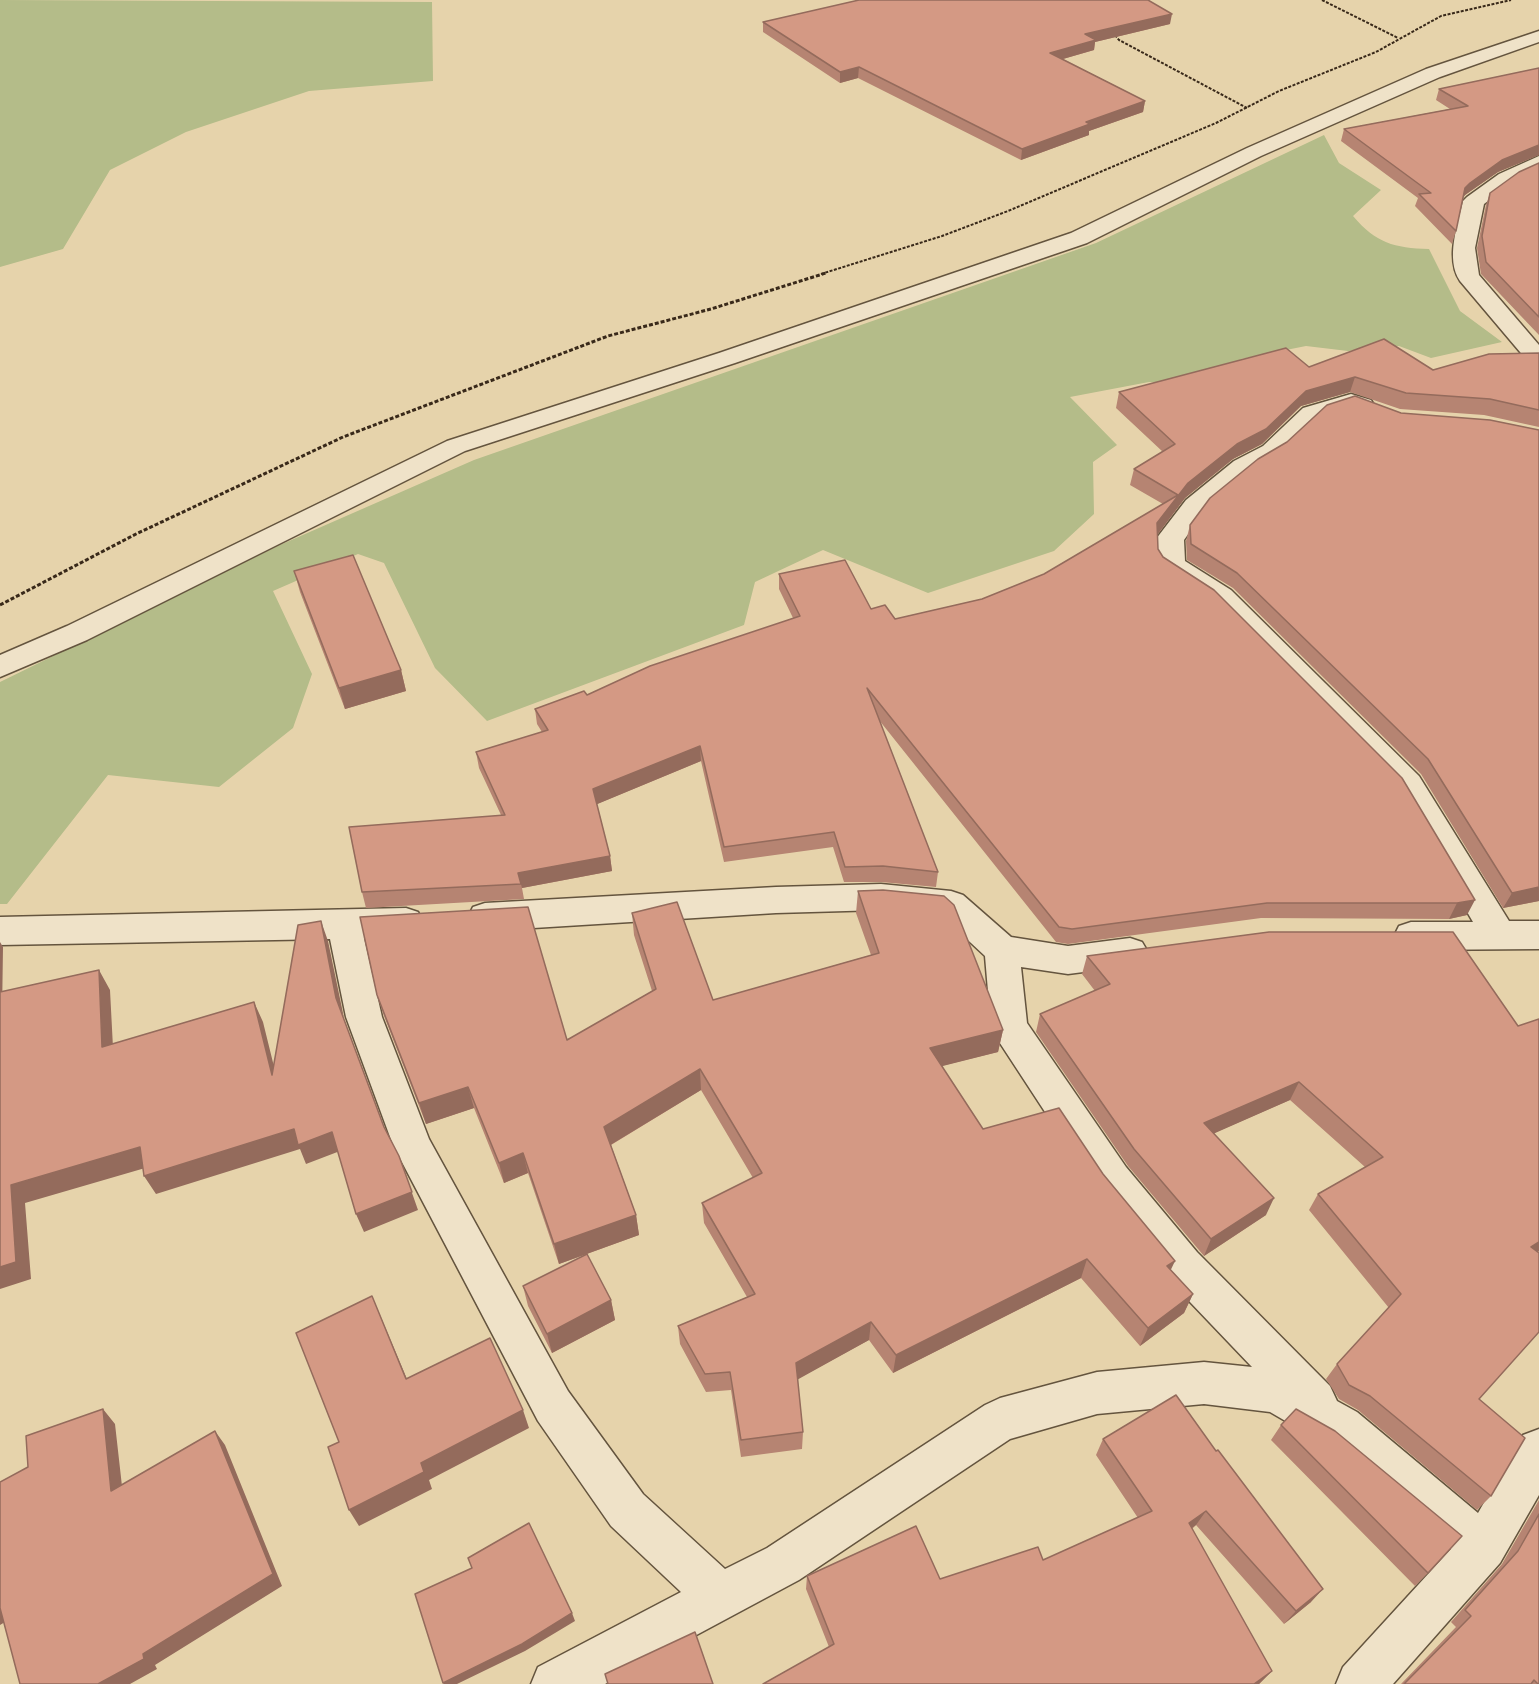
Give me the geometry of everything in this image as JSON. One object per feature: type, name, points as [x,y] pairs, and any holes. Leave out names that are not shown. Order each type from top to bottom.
[{"type":"street","points":[[0,667],[77,633],[456,446],[727,358],[1079,238],[1296,133],[1433,73],[1539,36]]},
{"type":"street","points":[[1539,162],[1506,178],[1474,201],[1464,248],[1468,276],[1539,360]]},
{"type":"street","points":[[1387,414],[1351,400],[1312,413],[1272,451],[1243,467],[1195,506],[1170,539],[1172,565],[1221,597],[1408,784],[1500,937]]},
{"type":"street","points":[[0,931],[344,926],[776,900],[881,897],[951,904],[1002,950],[1068,960],[1159,948]]},
{"type":"street","points":[[344,926],[364,1017],[412,1145],[554,1406],[627,1510],[721,1598]]},
{"type":"street","points":[[1381,935],[1500,937],[1539,935]]},
{"type":"street","points":[[1002,950],[1009,1026],[1112,1180],[1183,1266],[1341,1428],[1484,1547]]},
{"type":"street","points":[[555,1684],[783,1564],[1000,1420],[1097,1393],[1204,1383],[1276,1390],[1341,1428]]},
{"type":"street","points":[[1360,1684],[1484,1547],[1539,1451]]},
{"type":"path","points":[[1322,0],[1399,38]]},
{"type":"path","points":[[0,605],[136,534],[343,437],[608,336],[711,309],[942,236],[1008,211],[1216,123],[1299,82],[1376,52],[1441,16],[1511,0]]},
{"type":"path","points":[[1113,33],[1119,40],[1296,133]]},
{"type":"green space","points":[[0,0],[432,2],[433,81],[309,91],[186,132],[110,170],[63,249],[0,267]]},
{"type":"green space","points":[[1324,135],[1339,163],[1381,190],[1353,216],[1361,225],[1386,242],[1429,249],[1460,311],[1502,342],[1431,358],[1399,346],[1348,351],[1306,346],[1241,359],[1210,387],[1149,382],[1070,397],[1117,445],[1093,462],[1094,514],[1054,551],[928,593],[823,550],[755,582],[744,625],[487,721],[435,668],[384,563],[358,554],[273,591],[312,674],[293,728],[219,787],[108,775],[7,904],[0,904],[0,682],[280,545],[474,460],[1096,243]]},
{"type":"building","points":[[859,0],[1148,0],[1172,14],[1085,34],[1096,40],[1050,53],[1145,101],[1086,122],[1090,124],[1022,149],[859,67],[840,72],[763,22]]},
{"type":"building","points":[[1539,68],[1539,145],[1502,160],[1465,188],[1456,231],[1419,194],[1431,193],[1344,129],[1468,106],[1439,89]]},
{"type":"building","points":[[1539,163],[1539,317],[1486,262],[1482,236],[1490,193],[1519,172]]},
{"type":"building","points":[[1384,339],[1433,370],[1489,354],[1539,353],[1539,410],[1490,399],[1406,393],[1355,377],[1306,391],[1266,429],[1237,444],[1188,483],[1157,523],[1158,549],[1163,557],[1214,590],[1402,778],[1475,900],[1457,903],[1267,903],[1072,929],[1059,927],[867,688],[938,872],[883,866],[845,867],[834,832],[724,847],[700,746],[593,789],[610,856],[518,873],[521,884],[362,892],[349,827],[505,815],[476,752],[548,730],[535,709],[584,691],[587,695],[650,666],[800,616],[779,574],[845,560],[871,609],[885,605],[895,619],[982,599],[1044,574],[1178,495],[1134,469],[1175,444],[1119,392],[1286,348],[1309,367]]},
{"type":"building","points":[[1355,396],[1401,413],[1490,420],[1539,430],[1539,887],[1512,893],[1428,759],[1237,573],[1191,544],[1190,525],[1210,498],[1258,459],[1287,442],[1327,405]]},
{"type":"building","points":[[353,555],[401,670],[339,688],[294,571]]},
{"type":"building","points":[[883,890],[944,896],[954,905],[1003,1030],[930,1048],[983,1129],[1059,1108],[1103,1174],[1175,1261],[1167,1266],[1193,1294],[1148,1328],[1087,1259],[896,1355],[871,1322],[796,1363],[803,1432],[741,1440],[730,1372],[705,1374],[678,1326],[755,1294],[702,1203],[762,1173],[700,1069],[604,1127],[636,1215],[554,1244],[523,1153],[499,1163],[468,1087],[419,1103],[377,995],[360,917],[528,907],[567,1040],[656,989],[632,913],[677,902],[713,1000],[879,953],[858,891]]},
{"type":"building","points":[[321,921],[336,998],[384,1127],[399,1156],[412,1192],[356,1214],[332,1132],[298,1145],[294,1129],[144,1176],[140,1147],[11,1185],[16,1262],[0,1267],[0,992],[99,970],[102,1047],[254,1002],[272,1075],[298,925]]},
{"type":"building","points":[[1269,932],[1453,932],[1518,1026],[1539,1019],[1539,1242],[1531,1247],[1539,1253],[1539,1332],[1479,1399],[1525,1438],[1491,1496],[1370,1396],[1349,1385],[1337,1364],[1401,1294],[1318,1194],[1383,1157],[1299,1082],[1204,1123],[1274,1198],[1211,1239],[1134,1149],[1040,1014],[1110,984],[1087,956]]},
{"type":"building","points":[[587,1254],[611,1300],[547,1334],[523,1286]]},
{"type":"building","points":[[372,1296],[406,1379],[490,1338],[523,1410],[421,1463],[424,1472],[349,1510],[328,1447],[339,1442],[296,1333]]},
{"type":"building","points":[[1176,1395],[1216,1451],[1218,1450],[1323,1589],[1296,1611],[1206,1511],[1189,1523],[1272,1671],[1254,1684],[763,1684],[834,1644],[807,1576],[916,1526],[940,1579],[1038,1547],[1043,1560],[1152,1511],[1103,1439]]},
{"type":"building","points":[[103,1409],[111,1491],[215,1431],[273,1574],[143,1654],[144,1659],[98,1684],[20,1684],[0,1608],[0,1482],[28,1467],[26,1436]]},
{"type":"building","points":[[1296,1409],[1335,1431],[1462,1536],[1428,1573],[1281,1425]]},
{"type":"building","points":[[1539,1514],[1539,1684],[1534,1680],[1531,1684],[1404,1684],[1471,1616],[1465,1610],[1518,1551]]},
{"type":"building","points":[[529,1523],[572,1613],[522,1644],[443,1683],[415,1594],[472,1568],[468,1558]]},
{"type":"building","points":[[695,1632],[713,1684],[608,1684],[605,1674]]}]
